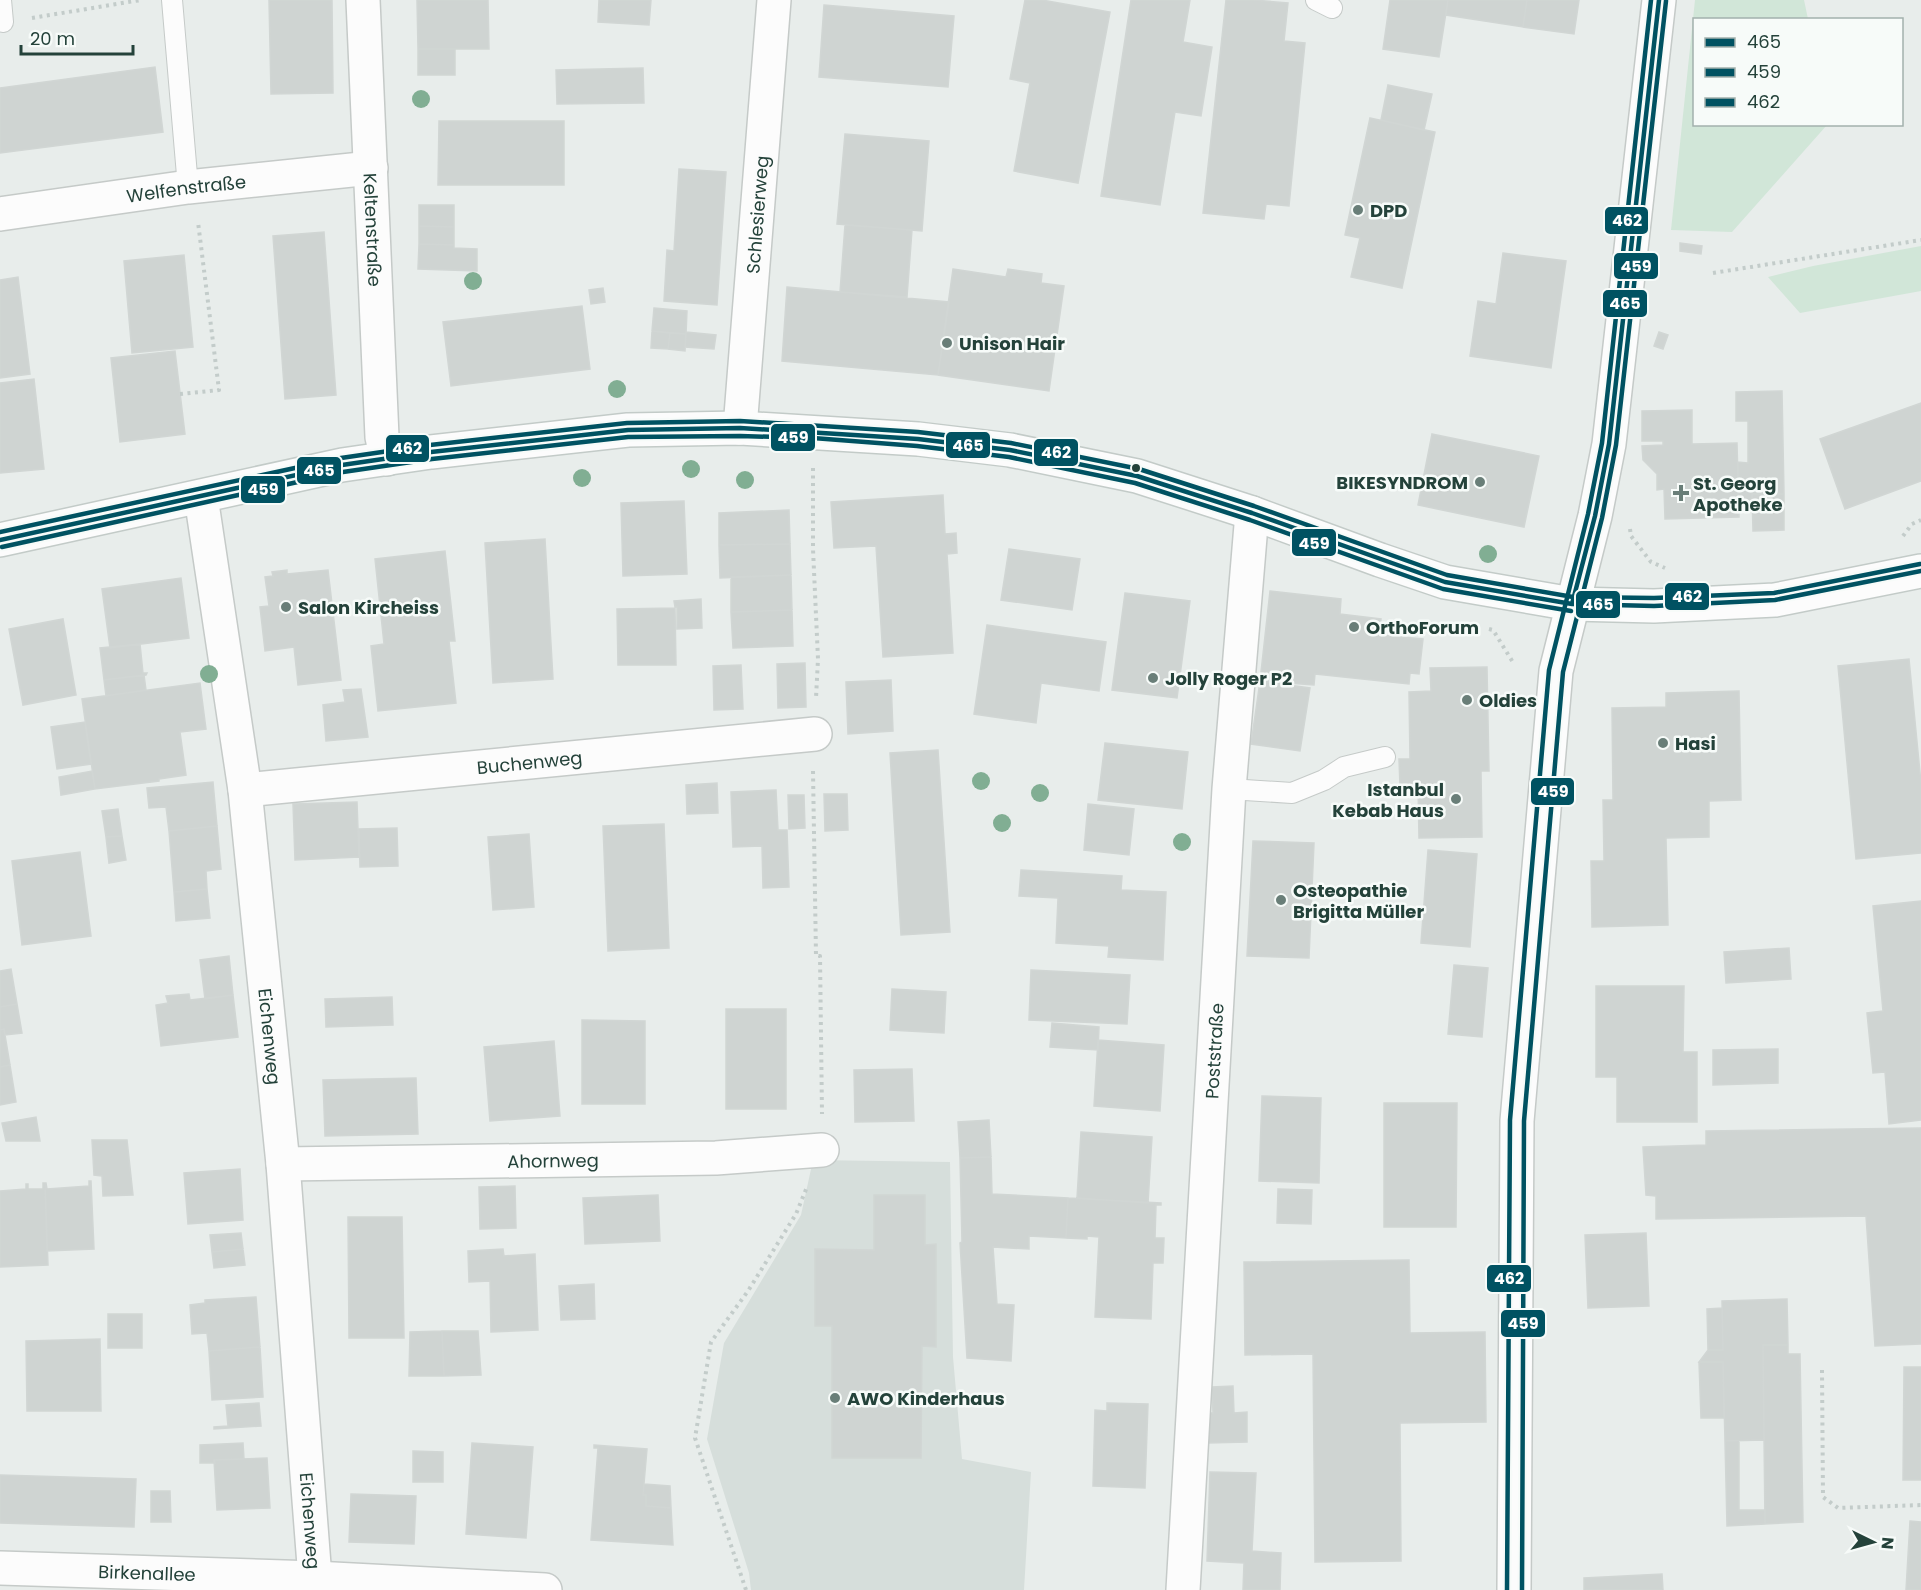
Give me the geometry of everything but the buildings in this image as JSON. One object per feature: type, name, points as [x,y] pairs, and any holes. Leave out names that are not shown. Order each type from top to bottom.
[{"type":"street","name":"Keltenstraße","points":[[363,0],[382,437],[387,459]]},
{"type":"street","name":"Schlesierweg","points":[[740,429],[774,0]]},
{"type":"street","points":[[1514,1590],[1517,1122],[1556,671],[1595,516],[1609,444],[1659,0]]},
{"type":"street","name":"Welfenstraße","points":[[0,214],[192,200],[371,168]]},
{"type":"street","points":[[0,540],[201,498],[342,465],[523,441],[628,430],[740,429],[813,431],[918,439],[1010,450],[1137,476],[1252,513],[1380,561],[1445,582],[1572,604],[1654,606],[1775,600],[1921,571]]},
{"type":"street","name":"Eichenweg","points":[[201,498],[245,790],[283,1164],[315,1578]]},
{"type":"street","name":"Poststraße","points":[[1183,1590],[1229,789],[1252,513]]},
{"type":"street","name":"Buchenweg","points":[[245,790],[815,734]]},
{"type":"street","name":"Ahornweg","points":[[283,1164],[716,1158],[822,1150]]},
{"type":"street","name":"Birkenallee","points":[[0,1568],[315,1578],[545,1590]]},
{"type":"lane","points":[[1,0],[3,22]]},
{"type":"lane","points":[[172,0],[192,200]]},
{"type":"lane","points":[[1229,789],[1292,793],[1324,780],[1344,767],[1384,757]]},
{"type":"path","points":[[3,22],[141,0]]},
{"type":"path","points":[[180,394],[219,390],[192,200]]},
{"type":"path","points":[[1713,273],[1921,240]]},
{"type":"path","points":[[746,1590],[695,1438],[711,1342],[748,1291],[796,1214],[822,1150],[820,956],[816,956],[813,767],[818,659],[813,549],[813,431]]},
{"type":"path","points":[[1899,542],[1912,524],[1921,520]]},
{"type":"path","points":[[1630,526],[1631,536],[1651,562],[1671,570]]},
{"type":"path","points":[[1483,627],[1493,630],[1514,664]]},
{"type":"path","points":[[1822,1370],[1823,1497],[1838,1508],[1921,1505]]},
{"type":"shaded area","name":"AWO Kinderhaus","points":[[813,1160],[950,1162],[953,1357],[962,1459],[1031,1472],[1024,1590],[751,1590],[749,1573],[707,1439],[724,1343],[801,1215]]},
{"type":"green space","points":[[1695,0],[1804,0],[1808,18],[1693,18]]},
{"type":"green space","points":[[1693,19],[1693,126],[1826,126],[1732,232],[1671,230]]},
{"type":"green space","points":[[1921,246],[1921,291],[1800,313],[1768,277],[1813,266]]},
{"type":"transit line","name":"462","points":[[1507,1590],[1510,1120],[1549,670],[1588,514],[1602,443],[1651,0]]},
{"type":"transit line","name":"465","points":[[1572,604],[1595,516],[1609,444],[1659,0]]},
{"type":"transit line","name":"459","points":[[1522,1590],[1524,1121],[1563,672],[1602,518],[1616,445],[1666,1]]},
{"type":"transit line","name":"462","points":[[0,532],[341,458],[430,445],[627,423],[740,421],[918,432],[1011,443],[1139,469],[1254,506],[1447,575],[1573,597],[1654,598],[1774,593],[1920,564]]},
{"type":"transit line","name":"465","points":[[0,540],[342,465],[431,452],[628,430],[740,428],[918,439],[1010,450],[1137,476],[1252,513],[1445,582],[1572,604],[1654,606],[1775,600],[1921,571]]},
{"type":"transit line","name":"459","points":[[2,547],[343,472],[432,459],[628,437],[813,438],[917,446],[1009,457],[1135,483],[1250,520],[1443,589],[1571,611]]},
{"type":"place","name":"DPD","points":[[1358,210]]},
{"type":"place","name":"Unison Hair","points":[[947,343]]},
{"type":"place","name":"BIKESYNDROM","points":[[1480,482]]},
{"type":"place","name":"St. Georg Apotheke","points":[[1681,493]]},
{"type":"place","name":"Salon Kircheiss","points":[[286,607]]},
{"type":"place","name":"OrthoForum","points":[[1354,627]]},
{"type":"place","name":"Jolly Roger P2","points":[[1153,678]]},
{"type":"place","name":"Oldies","points":[[1467,700]]},
{"type":"place","name":"Hasi","points":[[1663,743]]},
{"type":"place","name":"Istanbul Kebab Haus","points":[[1456,799]]},
{"type":"place","name":"Osteopathie Brigitta Müller","points":[[1281,900]]},
{"type":"place","name":"AWO Kinderhaus","points":[[835,1398]]}]
